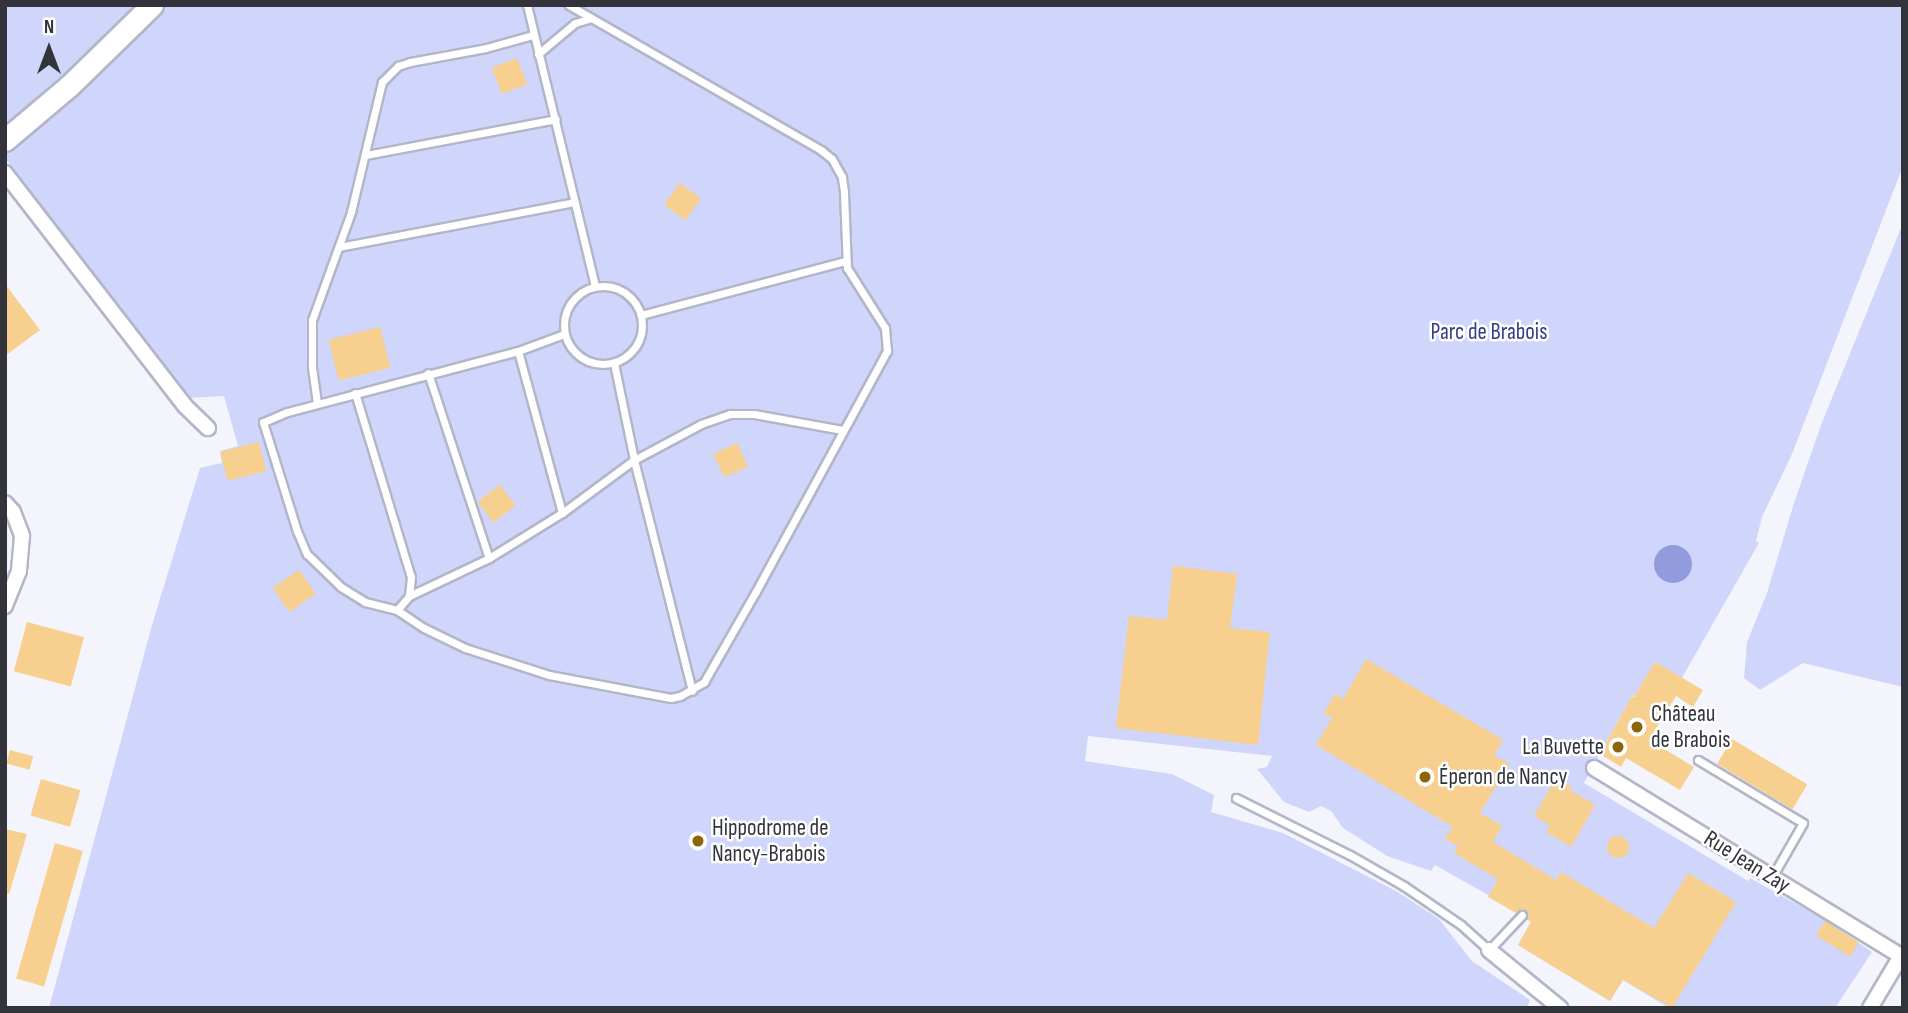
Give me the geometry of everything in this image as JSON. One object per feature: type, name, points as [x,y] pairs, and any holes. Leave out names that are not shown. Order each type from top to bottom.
[{"type":"main road","points":[[5,140],[69,86],[152,5]]},
{"type":"street","points":[[5,173],[185,406],[208,428]]},
{"type":"street","points":[[5,503],[13,512],[23,536],[19,571],[5,606]]},
{"type":"street","name":"Rue Jean Zay","points":[[1594,768],[1902,956]]},
{"type":"street","points":[[1489,950],[1560,1008]]},
{"type":"street","points":[[1870,1008],[1902,956]]},
{"type":"lane","points":[[527,5],[595,286]]},
{"type":"lane","points":[[564,334],[519,351],[317,403],[263,422],[297,531],[307,554],[341,587],[365,602],[397,610],[424,628],[507,664],[587,683],[671,698],[692,691],[704,682],[711,671],[887,351],[882,318],[846,261],[842,177],[832,159],[821,150],[569,5]]},
{"type":"lane","points":[[538,54],[575,23],[591,18]]},
{"type":"lane","points":[[317,403],[312,366],[312,320],[339,247],[366,155],[382,82],[398,66],[486,48],[533,35]]},
{"type":"lane","points":[[366,155],[556,118]]},
{"type":"lane","points":[[339,247],[575,202]]},
{"type":"lane","points":[[641,315],[846,261]]},
{"type":"lane","points":[[595,286],[618,289],[628,295],[641,315],[642,327],[634,349],[614,363],[598,364],[583,359],[570,348],[564,334],[563,323],[569,304],[576,296],[595,286]]},
{"type":"lane","points":[[519,351],[562,513]]},
{"type":"lane","points":[[614,363],[634,460],[692,691]]},
{"type":"lane","points":[[428,373],[489,558]]},
{"type":"lane","points":[[355,393],[411,578],[409,596]]},
{"type":"lane","points":[[397,610],[409,596],[489,558],[562,513],[634,460],[701,424],[730,414],[754,414],[843,430]]},
{"type":"lane","points":[[1698,760],[1804,823],[1771,877]]},
{"type":"lane","points":[[1236,798],[1350,855],[1404,886],[1461,925],[1489,950],[1522,915]]},
{"type":"green space","name":"Parc de Brabois","points":[[5,5],[1903,5],[1903,166],[1792,454],[1762,517],[1756,541],[1759,543],[1675,690],[1632,696],[1584,783],[1748,881],[1750,878],[1825,920],[1872,952],[1835,1008],[1669,1008],[1623,980],[1610,1001],[1518,945],[1532,920],[1435,865],[1431,871],[1387,856],[1343,828],[1331,811],[1321,806],[1309,812],[1284,802],[1257,769],[1267,767],[1272,756],[1088,736],[1085,761],[1172,774],[1214,795],[1211,812],[1283,833],[1396,891],[1439,919],[1472,961],[1530,1000],[1527,1008],[49,1008],[152,625],[200,468],[222,463],[220,451],[238,446],[224,396],[190,398],[5,158]]},
{"type":"green space","points":[[1903,223],[1903,687],[1803,663],[1760,690],[1744,678],[1747,642],[1767,593],[1821,425]]},
{"type":"water","points":[[1673,545],[1686,551],[1692,564],[1686,577],[1673,583],[1660,577],[1654,564],[1660,551]]},
{"type":"building","points":[[517,58],[527,84],[502,94],[492,68]]},
{"type":"building","points":[[680,183],[701,198],[685,220],[664,205]]},
{"type":"building","points":[[5,284],[40,330],[5,356]]},
{"type":"building","points":[[380,327],[390,368],[339,381],[329,340]]},
{"type":"building","points":[[259,442],[266,471],[227,481],[220,452]]},
{"type":"building","points":[[737,443],[748,467],[724,478],[713,454]]},
{"type":"building","points":[[500,485],[516,506],[493,523],[478,502]]},
{"type":"building","points":[[1173,566],[1237,574],[1230,628],[1270,632],[1258,745],[1116,728],[1129,616],[1167,620]]},
{"type":"building","points":[[299,570],[316,594],[289,612],[273,588]]},
{"type":"building","points":[[27,622],[84,637],[71,687],[14,671]]},
{"type":"building","points":[[1366,659],[1503,740],[1494,755],[1510,764],[1480,813],[1502,826],[1493,842],[1556,880],[1561,872],[1654,928],[1688,873],[1736,902],[1672,1008],[1623,980],[1610,1001],[1518,945],[1531,922],[1526,919],[1528,913],[1523,909],[1516,913],[1488,897],[1498,879],[1454,853],[1458,846],[1445,839],[1453,827],[1316,745],[1332,718],[1324,713],[1335,694],[1343,699]]},
{"type":"building","name":"Château de Brabois","points":[[1655,662],[1703,690],[1693,707],[1676,696],[1649,740],[1694,767],[1680,790],[1626,758],[1621,767],[1600,754],[1632,696],[1634,697]]},
{"type":"building","points":[[1732,739],[1807,784],[1792,809],[1717,764]]},
{"type":"building","points":[[10,750],[33,756],[30,770],[6,764]]},
{"type":"building","points":[[1556,778],[1595,805],[1571,847],[1546,832],[1550,825],[1534,816]]},
{"type":"building","points":[[41,779],[80,790],[70,827],[31,816]]},
{"type":"building","points":[[5,829],[27,834],[9,894],[5,893]]},
{"type":"building","points":[[1618,836],[1626,839],[1629,847],[1626,855],[1618,858],[1610,855],[1607,847],[1610,839]]},
{"type":"building","points":[[55,843],[83,851],[44,987],[16,979]]},
{"type":"building","points":[[1825,921],[1859,942],[1850,957],[1816,935]]},
{"type":"place","name":"Château de Brabois","points":[[1637,727]]},
{"type":"place","name":"La Buvette","points":[[1618,747]]},
{"type":"place","name":"Éperon de Nancy","points":[[1425,777]]},
{"type":"place","name":"Hippodrome de Nancy-Brabois","points":[[698,841]]}]
